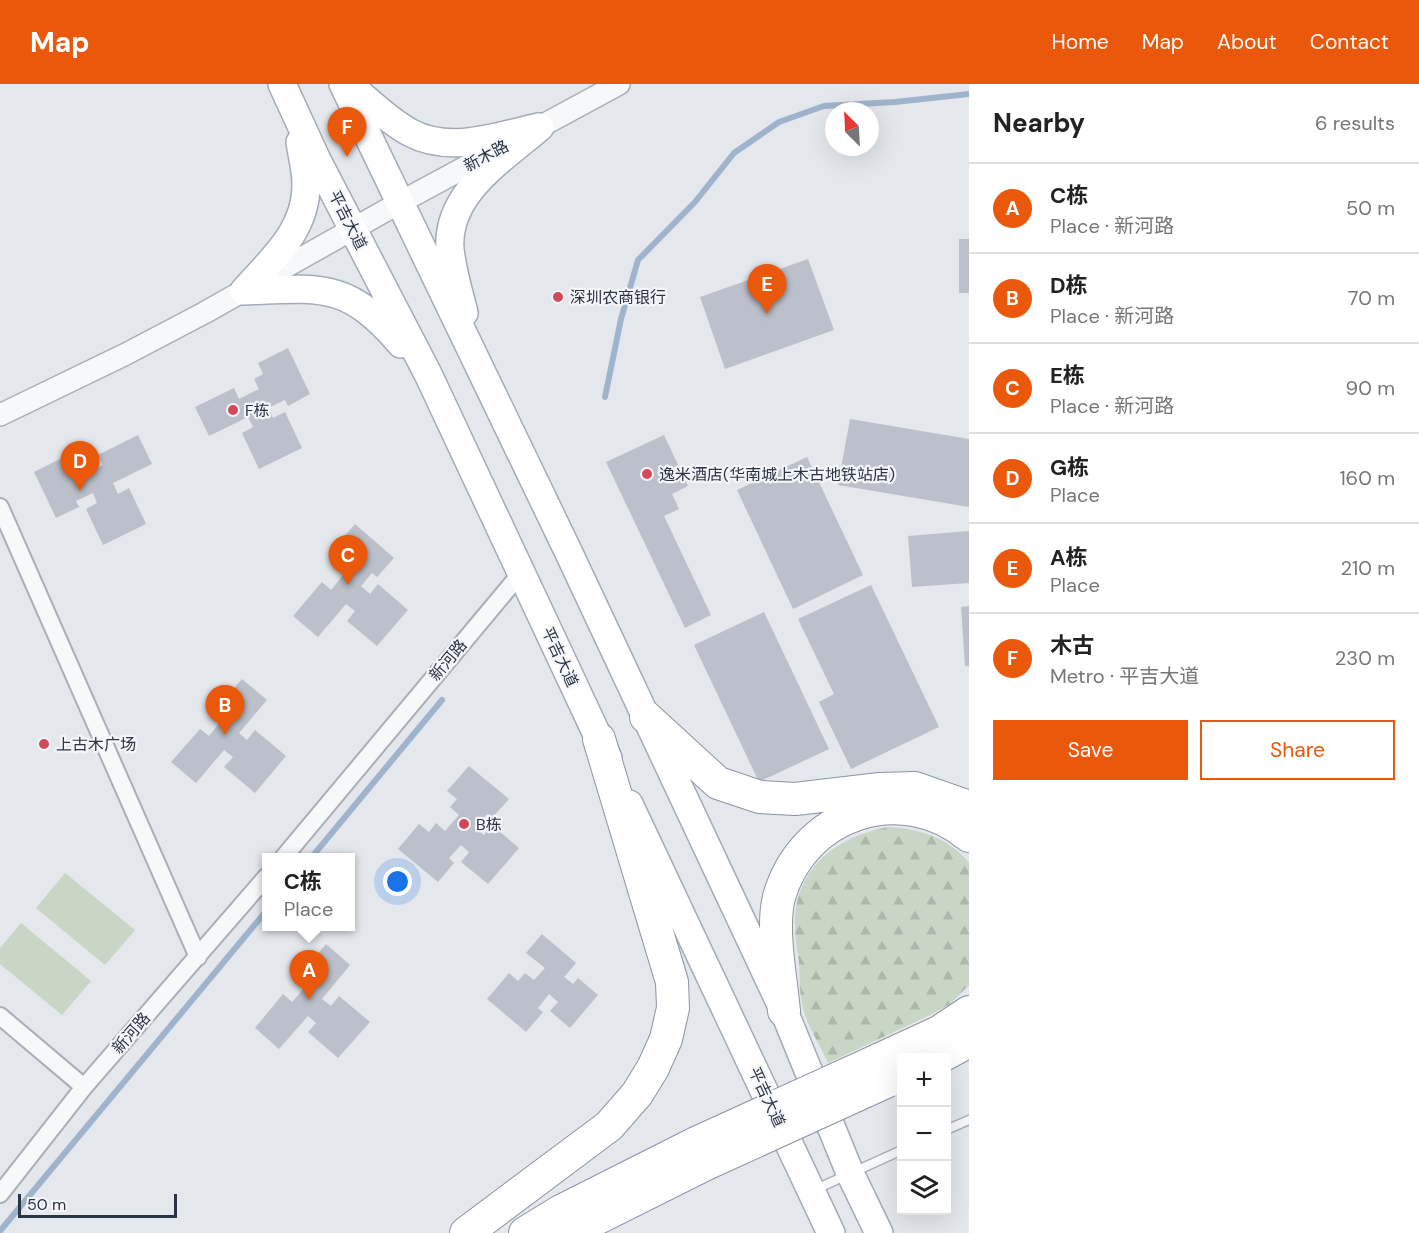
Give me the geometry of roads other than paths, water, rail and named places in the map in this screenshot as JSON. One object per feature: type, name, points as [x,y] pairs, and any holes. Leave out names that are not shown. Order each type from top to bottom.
[{"type":"highway","points":[[646,717],[718,783],[760,797],[795,799],[880,789],[915,788],[969,807]]},
{"type":"highway","points":[[466,1233],[609,1126],[637,1094],[653,1068],[666,1039],[673,1008],[672,982],[599,739]]},
{"type":"highway","points":[[784,1011],[776,923],[779,899],[787,875],[800,854],[818,836],[838,821],[862,812],[887,808],[912,809],[936,816],[958,827],[969,836]]},
{"type":"highway","points":[[525,1233],[561,1211],[701,1154],[889,1072],[939,1032],[969,1012]]},
{"type":"highway","points":[[947,1053],[969,1041]]},
{"type":"highway","points":[[568,1233],[701,1154]]},
{"type":"main road","name":"平吉大道","points":[[282,84],[428,374],[831,1233]]},
{"type":"main road","points":[[343,84],[784,1011],[850,1173],[879,1233]]},
{"type":"main road","points":[[348,84],[400,127],[412,134],[439,143],[468,142],[540,127]]},
{"type":"main road","points":[[244,291],[293,234],[303,209],[306,181],[294,110]]},
{"type":"main road","points":[[472,352],[450,250],[453,221],[458,208],[475,184],[540,127]]},
{"type":"main road","points":[[244,291],[306,288],[342,295],[359,303],[373,314],[428,374]]},
{"type":"street","name":"新木路","points":[[0,415],[126,354],[244,291],[399,203],[619,84]]},
{"type":"street","points":[[0,507],[198,957]]},
{"type":"street","name":"新河路","points":[[287,853],[521,573]]},
{"type":"street","name":"新河路","points":[[0,1194],[84,1087],[262,882]]},
{"type":"street","points":[[0,1016],[84,1087]]},
{"type":"lane","points":[[951,1128],[969,1120]]},
{"type":"lane","points":[[811,1191],[897,1152]]},
{"type":"waterway","points":[[605,397],[621,319],[638,260],[695,202],[734,153],[779,122],[824,106],[895,102],[969,94]]},
{"type":"waterway","points":[[315,853],[442,700]]},
{"type":"waterway","points":[[0,1231],[262,916]]},
{"type":"place","name":"木古","points":[[347,157]]},
{"type":"place","name":"深圳农商银行","points":[[558,297]]},
{"type":"place","name":"A栋","points":[[767,314]]},
{"type":"place","name":"F栋","points":[[233,410]]},
{"type":"place","name":"逸米酒店(华南城上木古地铁站店)","points":[[647,474]]},
{"type":"place","name":"G栋","points":[[80,491]]},
{"type":"place","name":"E栋","points":[[348,585]]},
{"type":"place","name":"D栋","points":[[225,735]]},
{"type":"place","name":"上古木广场","points":[[44,744]]},
{"type":"place","name":"B栋","points":[[464,824]]},
{"type":"place","name":"C栋","points":[[309,1000]]}]
